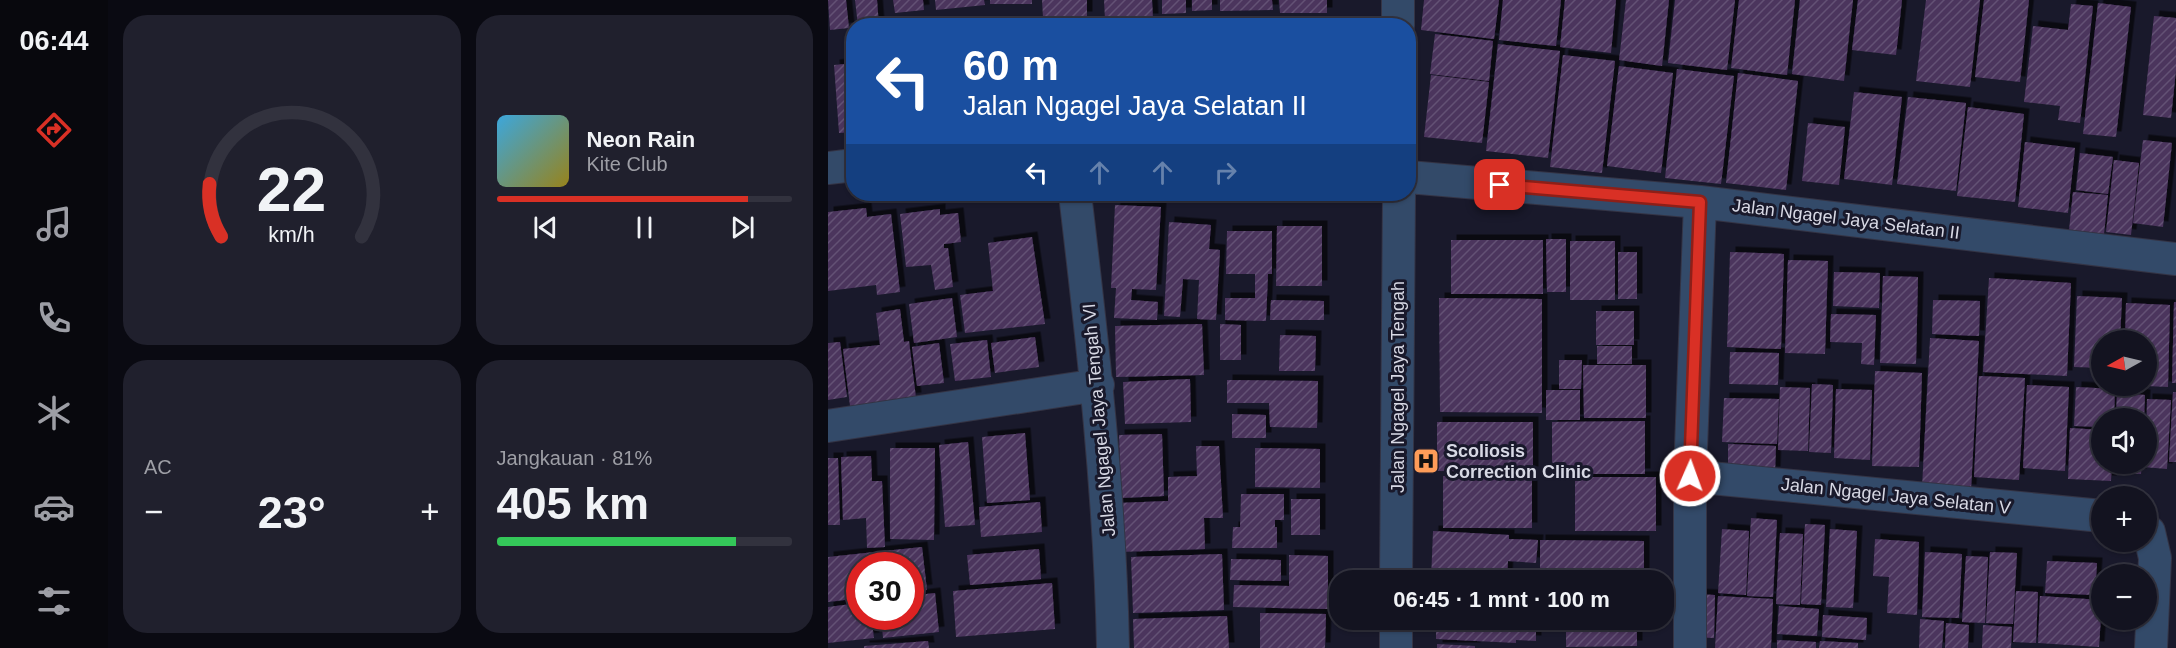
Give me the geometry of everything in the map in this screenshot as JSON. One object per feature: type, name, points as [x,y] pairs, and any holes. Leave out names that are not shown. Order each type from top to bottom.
[{"type":"street","points":[[1398,0],[1398,18]]},
{"type":"street","points":[[828,168],[846,166]]},
{"type":"street","name":"Jalan Ngagel Jaya Selatan II","points":[[1416,178],[1700,202],[2176,259]]},
{"type":"street","name":"Jalan Ngagel Jaya Tengah VI","points":[[1076,201],[1098,385],[1112,572],[1113,648]]},
{"type":"street","name":"Jalan Ngagel Jaya Tengah","points":[[1396,570],[1399,201]]},
{"type":"street","points":[[1690,648],[1690,476],[1700,202]]},
{"type":"street","points":[[828,426],[1098,385]]},
{"type":"street","name":"Jalan Ngagel Jaya Selatan V","points":[[1690,476],[2091,515]]},
{"type":"street","points":[[2151,648],[2154,552]]},
{"type":"street","points":[[1396,630],[1396,648]]},
{"type":"building","points":[[828,0],[846,0],[848,18],[846,18],[846,28],[830,30]]},
{"type":"building","points":[[855,0],[877,0],[878,18],[857,18]]},
{"type":"building","points":[[893,0],[923,0],[924,10],[895,13]]},
{"type":"building","points":[[935,0],[984,0],[985,5],[936,10]]},
{"type":"building","points":[[990,0],[1032,0],[1032,4],[990,4]]},
{"type":"building","points":[[1042,0],[1087,0],[1087,17],[1043,18]]},
{"type":"building","points":[[1104,0],[1152,0],[1153,18],[1105,18]]},
{"type":"building","points":[[1162,0],[1186,0],[1186,13],[1162,14]]},
{"type":"building","points":[[1192,0],[1212,0],[1212,10],[1192,11]]},
{"type":"building","points":[[1220,0],[1272,0],[1273,10],[1220,11]]},
{"type":"building","points":[[1279,0],[1327,0],[1327,13],[1280,13]]},
{"type":"building","points":[[1424,0],[1499,0],[1494,39],[1421,30]]},
{"type":"building","points":[[1503,0],[1561,0],[1556,46],[1499,40]]},
{"type":"building","points":[[1565,0],[1616,0],[1611,53],[1560,47]]},
{"type":"building","points":[[1626,0],[1669,0],[1662,66],[1619,60]]},
{"type":"building","points":[[1675,0],[1735,0],[1727,70],[1668,63]]},
{"type":"building","points":[[1739,0],[1795,0],[1787,75],[1731,68]]},
{"type":"building","points":[[1800,0],[1853,0],[1844,81],[1792,74]]},
{"type":"building","points":[[1858,0],[1902,0],[1896,55],[1852,50]]},
{"type":"building","points":[[1926,0],[1980,0],[1970,87],[1916,81]]},
{"type":"building","points":[[1984,0],[2029,0],[2020,82],[1975,77]]},
{"type":"building","points":[[2098,3],[2131,7],[2116,137],[2083,134]]},
{"type":"building","points":[[2071,4],[2093,6],[2080,123],[2058,120],[2060,106],[2024,102],[2033,26],[2068,30]]},
{"type":"building","points":[[2154,16],[2176,18],[2176,70],[2171,118],[2143,115]]},
{"type":"building","points":[[1435,34],[1493,41],[1489,81],[1430,74]]},
{"type":"building","points":[[1498,44],[1560,51],[1548,158],[1486,151]]},
{"type":"building","points":[[1563,55],[1615,61],[1602,173],[1550,167]]},
{"type":"building","points":[[846,64],[846,133],[839,133],[834,65]]},
{"type":"building","points":[[1619,66],[1673,73],[1661,173],[1607,166]]},
{"type":"building","points":[[1677,69],[1734,76],[1721,184],[1665,178]]},
{"type":"building","points":[[1738,73],[1798,81],[1786,190],[1726,183]]},
{"type":"building","points":[[1431,75],[1489,82],[1482,143],[1424,137]]},
{"type":"building","points":[[1854,92],[1902,97],[1892,185],[1844,179]]},
{"type":"building","points":[[1908,97],[1966,103],[1956,191],[1897,184]]},
{"type":"building","points":[[1968,107],[2024,114],[2015,202],[1957,196]]},
{"type":"building","points":[[1808,123],[1845,127],[1839,185],[1802,181]]},
{"type":"building","points":[[2143,140],[2172,143],[2163,227],[2133,223]]},
{"type":"building","points":[[2025,142],[2075,148],[2068,213],[2018,207]]},
{"type":"building","points":[[2080,153],[2113,157],[2108,194],[2076,190]]},
{"type":"building","points":[[2114,160],[2139,163],[2131,235],[2106,232]]},
{"type":"building","points":[[2073,192],[2108,195],[2104,234],[2069,230]]},
{"type":"building","points":[[1115,205],[1161,207],[1156,290],[1132,289],[1131,300],[1158,302],[1157,320],[1114,318],[1116,288],[1111,288]]},
{"type":"building","points":[[866,208],[867,217],[891,214],[900,292],[877,295],[876,285],[828,291],[828,212]]},
{"type":"building","points":[[940,209],[940,215],[958,213],[961,242],[944,244],[944,248],[948,248],[953,287],[935,290],[931,265],[906,267],[900,214]]},
{"type":"building","points":[[1169,222],[1211,225],[1209,249],[1220,250],[1216,320],[1197,319],[1199,280],[1183,279],[1180,317],[1164,316]]},
{"type":"building","points":[[1277,226],[1322,226],[1322,286],[1276,286]]},
{"type":"building","points":[[1227,231],[1272,231],[1272,274],[1268,274],[1266,321],[1225,320],[1225,298],[1255,298],[1255,274],[1226,274]]},
{"type":"building","points":[[1032,237],[1045,324],[965,333],[960,295],[993,291],[988,243]]},
{"type":"building","points":[[1546,239],[1566,239],[1566,292],[1547,292]]},
{"type":"building","points":[[1451,240],[1543,240],[1543,294],[1451,294]]},
{"type":"building","points":[[1570,241],[1615,241],[1615,300],[1570,300]]},
{"type":"building","points":[[1618,252],[1637,252],[1637,299],[1618,299]]},
{"type":"building","points":[[1730,252],[1784,254],[1781,349],[1727,347]]},
{"type":"building","points":[[1788,260],[1828,261],[1825,354],[1785,353]]},
{"type":"building","points":[[1834,272],[1880,273],[1879,308],[1833,306]]},
{"type":"building","points":[[1883,276],[1918,277],[1916,364],[1880,363]]},
{"type":"building","points":[[1989,278],[2071,283],[2067,376],[1983,372]]},
{"type":"building","points":[[2077,296],[2122,298],[2120,330],[2091,330],[2091,368],[2074,367]]},
{"type":"building","points":[[952,298],[957,337],[914,343],[909,304]]},
{"type":"building","points":[[1439,298],[1542,299],[1542,413],[1440,412]]},
{"type":"building","points":[[1271,300],[1324,301],[1324,320],[1270,320]]},
{"type":"building","points":[[1933,300],[1980,301],[1979,336],[1932,334]]},
{"type":"building","points":[[2174,302],[2176,302],[2176,383],[2172,383]]},
{"type":"building","points":[[2126,303],[2170,305],[2168,387],[2157,386],[2157,330],[2125,330]]},
{"type":"building","points":[[900,309],[904,342],[909,341],[916,398],[850,406],[843,349],[880,345],[876,313]]},
{"type":"building","points":[[1596,311],[1634,311],[1634,345],[1596,345]]},
{"type":"building","points":[[1831,314],[1876,315],[1874,365],[1861,364],[1862,343],[1830,342]]},
{"type":"building","points":[[1202,324],[1204,375],[1116,377],[1115,326]]},
{"type":"building","points":[[1220,324],[1241,325],[1241,360],[1220,360]]},
{"type":"building","points":[[1280,335],[1316,336],[1315,371],[1279,371]]},
{"type":"building","points":[[1035,337],[1039,367],[995,373],[991,343]]},
{"type":"building","points":[[1930,338],[1979,341],[1971,490],[1922,487]]},
{"type":"building","points":[[987,340],[991,377],[955,381],[950,344]]},
{"type":"building","points":[[840,342],[847,397],[828,400],[828,343]]},
{"type":"building","points":[[939,343],[944,383],[917,386],[912,347]]},
{"type":"building","points":[[1597,346],[1632,346],[1632,364],[1597,364]]},
{"type":"building","points":[[1730,352],[1779,353],[1778,385],[1729,384]]},
{"type":"building","points":[[1559,360],[1582,360],[1581,389],[1559,389]]},
{"type":"building","points":[[1583,365],[1646,365],[1646,418],[1584,418]]},
{"type":"building","points":[[1875,371],[1922,373],[1919,467],[1872,466]]},
{"type":"building","points":[[1979,376],[2025,378],[2019,480],[1974,477]]},
{"type":"building","points":[[1190,379],[1191,422],[1125,424],[1123,382]]},
{"type":"building","points":[[1227,380],[1318,381],[1317,428],[1270,427],[1269,403],[1227,403]]},
{"type":"building","points":[[1812,384],[1833,385],[1831,453],[1809,452]]},
{"type":"building","points":[[2027,385],[2069,387],[2065,471],[2023,468]]},
{"type":"building","points":[[1780,387],[1810,388],[1808,451],[1778,450]]},
{"type":"building","points":[[2076,387],[2091,388],[2091,396],[2115,396],[2114,408],[2091,408],[2091,427],[2074,426]]},
{"type":"building","points":[[1836,389],[1872,390],[1870,460],[1834,458]]},
{"type":"building","points":[[1546,390],[1580,390],[1580,420],[1546,420]]},
{"type":"building","points":[[2173,392],[2176,392],[2176,462],[2169,462]]},
{"type":"building","points":[[2117,396],[2145,396],[2144,408],[2116,408]]},
{"type":"building","points":[[1724,398],[1779,399],[1777,444],[1722,442]]},
{"type":"building","points":[[2147,399],[2171,400],[2167,469],[2157,468],[2157,408],[2147,408]]},
{"type":"building","points":[[1232,414],[1266,415],[1266,438],[1232,438]]},
{"type":"building","points":[[1645,421],[1645,474],[1552,474],[1552,422]]},
{"type":"building","points":[[1437,422],[1533,422],[1533,472],[1437,471]]},
{"type":"building","points":[[2070,428],[2091,429],[2091,474],[2111,474],[2111,481],[2068,479]]},
{"type":"building","points":[[1025,433],[1030,500],[987,503],[982,437]]},
{"type":"building","points":[[1162,434],[1164,496],[1121,498],[1119,435]]},
{"type":"building","points":[[968,442],[975,525],[945,527],[939,445]]},
{"type":"building","points":[[1728,444],[1776,446],[1775,472],[1728,470]]},
{"type":"building","points":[[1196,446],[1219,446],[1223,518],[1204,518],[1205,549],[1119,552],[1118,503],[1168,501],[1168,477],[1197,476]]},
{"type":"building","points":[[890,448],[935,448],[934,540],[890,539]]},
{"type":"building","points":[[1255,448],[1320,449],[1320,488],[1255,487]]},
{"type":"building","points":[[871,456],[872,481],[882,481],[885,547],[867,548],[866,518],[843,520],[841,457]]},
{"type":"building","points":[[828,458],[838,458],[840,525],[828,525]]},
{"type":"building","points":[[1443,476],[1532,476],[1532,528],[1443,528]]},
{"type":"building","points":[[1575,477],[1656,477],[1656,531],[1575,531]]},
{"type":"building","points":[[1241,494],[1284,494],[1284,520],[1275,520],[1277,548],[1232,548],[1233,527],[1240,527]]},
{"type":"building","points":[[1291,499],[1320,499],[1320,535],[1291,535]]},
{"type":"building","points":[[1040,502],[1042,532],[981,537],[979,507]]},
{"type":"building","points":[[1751,518],[1777,520],[1773,597],[1747,596]]},
{"type":"building","points":[[1805,524],[1825,525],[1821,605],[1801,604]]},
{"type":"building","points":[[1722,529],[1749,531],[1746,595],[1718,593]]},
{"type":"building","points":[[1830,529],[1857,531],[1853,608],[1826,607]]},
{"type":"building","points":[[1433,531],[1509,535],[1509,539],[1538,540],[1536,563],[1508,561],[1508,570],[1431,570]]},
{"type":"building","points":[[1780,533],[1803,534],[1800,605],[1776,604]]},
{"type":"building","points":[[1875,539],[1919,542],[1917,615],[1887,613],[1889,577],[1873,576]]},
{"type":"building","points":[[1540,540],[1644,541],[1644,570],[1540,570]]},
{"type":"building","points":[[922,547],[923,552],[875,552]]},
{"type":"building","points":[[1039,549],[1041,579],[970,585],[967,555]]},
{"type":"building","points":[[1925,552],[1962,554],[1959,618],[1922,617]]},
{"type":"building","points":[[1990,552],[2017,553],[2013,624],[1986,623]]},
{"type":"building","points":[[1222,554],[1224,610],[1133,613],[1131,557]]},
{"type":"building","points":[[846,555],[846,600],[828,602],[828,557]]},
{"type":"building","points":[[1289,555],[1328,556],[1328,609],[1233,607],[1234,585],[1289,586]]},
{"type":"building","points":[[1966,556],[1988,557],[1985,623],[1962,622]]},
{"type":"building","points":[[1231,559],[1281,560],[1281,581],[1230,580]]},
{"type":"building","points":[[2047,561],[2097,563],[2091,564],[2091,595],[2045,593]]},
{"type":"building","points":[[924,564],[927,590],[924,590]]},
{"type":"building","points":[[1052,583],[1055,629],[956,637],[953,591]]},
{"type":"building","points":[[2016,591],[2038,592],[2036,643],[2013,642]]},
{"type":"building","points":[[935,593],[939,632],[883,638],[882,630],[924,630],[924,594]]},
{"type":"building","points":[[1691,594],[1715,595],[1714,638],[1690,637]]},
{"type":"building","points":[[1718,596],[1773,599],[1771,648],[1715,648]]},
{"type":"building","points":[[2040,596],[2091,599],[2091,630],[2100,630],[2099,647],[2038,643]]},
{"type":"building","points":[[846,605],[846,630],[873,630],[874,638],[828,643],[828,607]]},
{"type":"building","points":[[1779,606],[1819,609],[1817,636],[1777,634]]},
{"type":"building","points":[[1260,613],[1326,614],[1325,648],[1260,648]]},
{"type":"building","points":[[1823,615],[1867,618],[1866,640],[1822,637]]},
{"type":"building","points":[[1227,616],[1229,648],[1134,648],[1133,619]]},
{"type":"building","points":[[1920,619],[1944,621],[1942,648],[1919,648]]},
{"type":"building","points":[[1946,623],[1969,625],[1968,648],[1945,648]]},
{"type":"building","points":[[1983,625],[2012,627],[2011,648],[1982,648]]},
{"type":"building","points":[[1436,630],[1536,630],[1536,641],[1516,640],[1516,643],[1436,639]]},
{"type":"building","points":[[1566,630],[1637,630],[1637,646],[1566,647]]},
{"type":"building","points":[[1777,640],[1816,642],[1816,648],[1777,648]]},
{"type":"building","points":[[928,641],[929,648],[864,648],[864,646]]},
{"type":"building","points":[[1820,641],[1858,643],[1858,648],[1819,648]]},
{"type":"building","points":[[1437,644],[1475,646],[1475,648],[1437,648]]},
{"type":"place","name":"Scoliosis Correction Clinic","points":[[1426,461]]},
{"type":"route","points":[[1500,185],[1700,202],[1690,476]]}]
